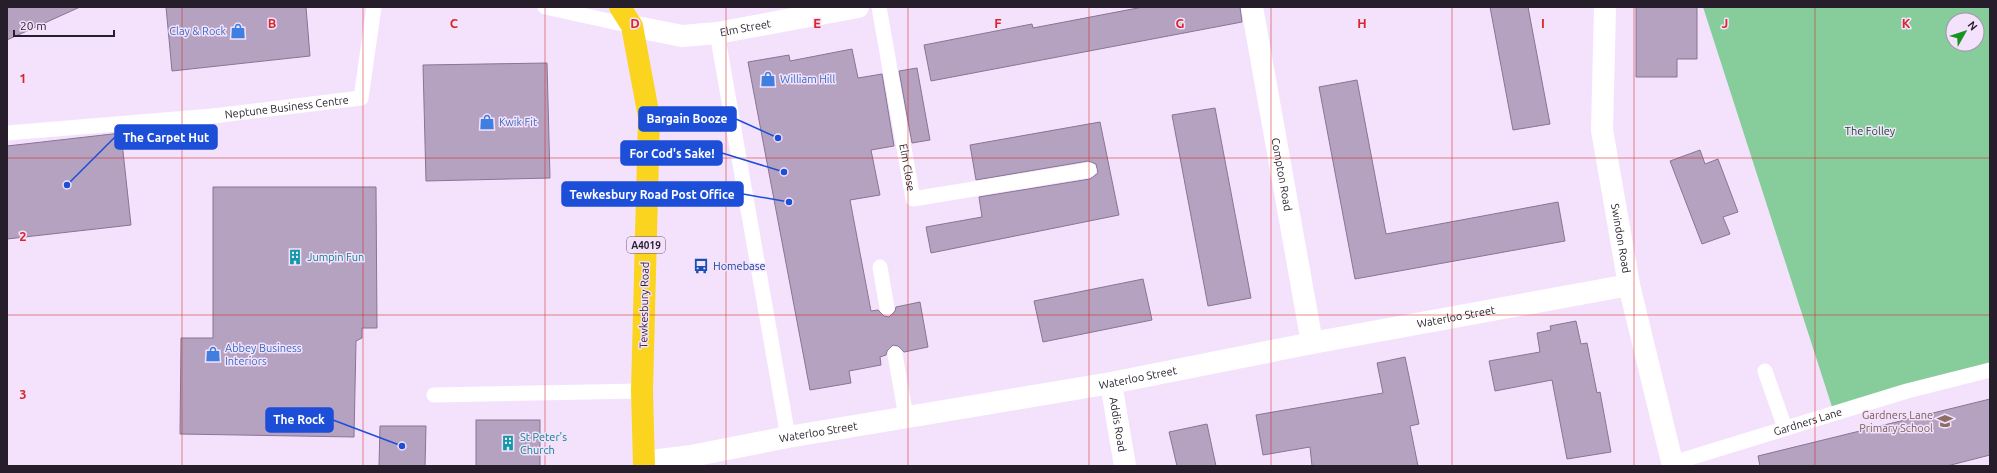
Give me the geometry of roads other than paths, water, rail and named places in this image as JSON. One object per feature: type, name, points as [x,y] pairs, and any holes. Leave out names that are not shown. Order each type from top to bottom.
[{"type":"highway","name":"Tewkesbury Road","points":[[620,7],[636,16],[649,117],[642,391],[644,464]]},
{"type":"street","name":"Elm Street","points":[[636,16],[682,36],[717,33],[858,7]]},
{"type":"street","name":"Compton Road","points":[[1252,7],[1312,343]]},
{"type":"street","name":"Swindon Road","points":[[1604,7],[1602,130],[1629,285],[1673,465]]},
{"type":"street","name":"Waterloo Street","points":[[644,464],[788,437],[1111,383],[1312,343],[1629,285]]},
{"type":"street","name":"Addis Road","points":[[1111,383],[1125,466]]},
{"type":"lane","name":"Neptune Business Centre","points":[[7,134],[213,116],[360,98],[374,7]]},
{"type":"lane","points":[[545,7],[636,16]]},
{"type":"lane","name":"Elm Close","points":[[879,7],[913,199],[1089,170]]},
{"type":"lane","points":[[717,33],[788,437]]},
{"type":"lane","points":[[880,267],[887,308]]},
{"type":"lane","points":[[895,354],[906,417]]},
{"type":"lane","name":"Gardners Lane","points":[[1673,465],[1907,390],[1990,370]]},
{"type":"lane","points":[[1765,371],[1785,428]]},
{"type":"lane","points":[[434,395],[642,391]]},
{"type":"place","name":"Clay & Rock","points":[[238,31]]},
{"type":"place","name":"William Hill","points":[[768,79]]},
{"type":"place","name":"Kwik Fit","points":[[487,122]]},
{"type":"place","name":"Bargain Booze","points":[[778,138]]},
{"type":"place","name":"For Cod's Sake!","points":[[784,172]]},
{"type":"place","name":"The Carpet Hut","points":[[67,185]]},
{"type":"place","name":"Tewkesbury Road Post Office","points":[[789,202]]},
{"type":"place","name":"Jumpin Fun","points":[[295,257]]},
{"type":"place","name":"Homebase","points":[[701,266]]},
{"type":"place","name":"Abbey Business Interiors","points":[[213,354]]},
{"type":"place","name":"Gardners Lane Primary School","points":[[1945,421]]},
{"type":"place","name":"St Peter's Church","points":[[508,443]]},
{"type":"place","name":"The Rock","points":[[402,446]]},
{"type":"park label","name":"The Folley","points":[[1870,131]]}]
